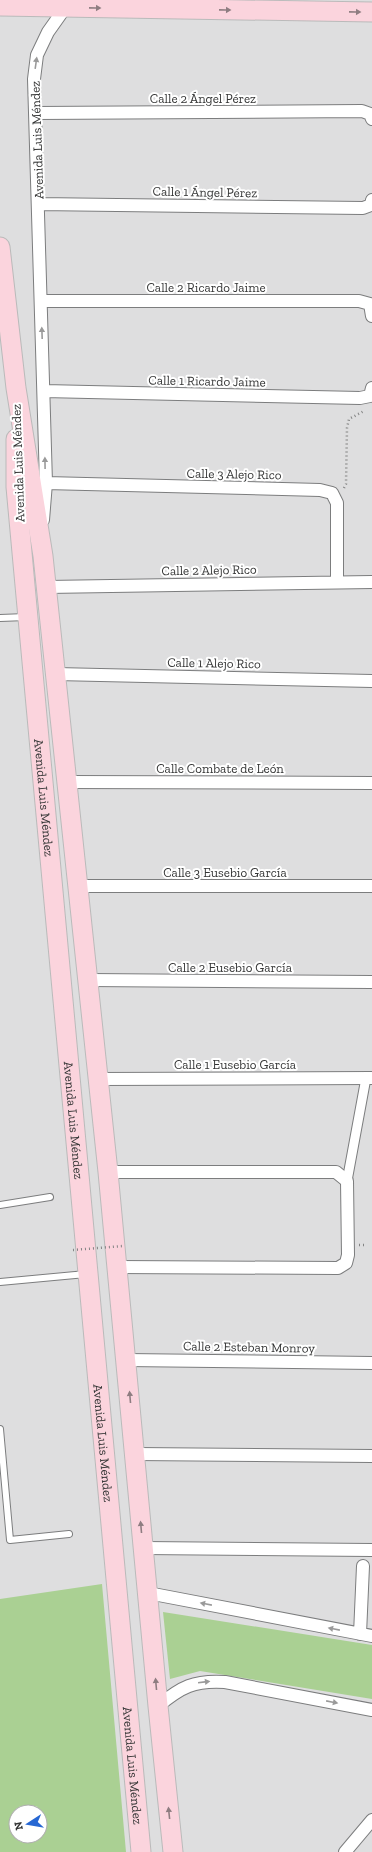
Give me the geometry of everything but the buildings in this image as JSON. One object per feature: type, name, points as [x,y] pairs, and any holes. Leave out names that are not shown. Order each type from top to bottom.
[{"type":"main road","points":[[0,6],[24,3],[65,8],[372,12]]},
{"type":"main road","name":"Avenida Luis Méndez","points":[[0,247],[16,388],[42,543],[68,782],[108,1172],[173,1852]]},
{"type":"main road","name":"Avenida Luis Méndez","points":[[16,388],[16,487],[141,1852]]},
{"type":"street","name":"Avenida Luis Méndez","points":[[42,543],[46,483],[34,79],[37,55],[48,32],[65,8]]},
{"type":"street","name":"Calle 2 Ángel Pérez","points":[[36,113],[362,111],[371,116]]},
{"type":"street","name":"Calle 1 Ángel Pérez","points":[[38,204],[363,208],[371,203]]},
{"type":"street","name":"Calle 2 Ricardo Jaime","points":[[41,301],[359,301],[371,310]]},
{"type":"street","name":"Calle 1 Ricardo Jaime","points":[[44,391],[360,398],[371,392]]},
{"type":"street","name":"Calle 3 Alejo Rico","points":[[46,483],[320,490],[332,493],[337,503]]},
{"type":"street","points":[[337,503],[337,582]]},
{"type":"street","name":"Calle 2 Alejo Rico","points":[[46,587],[372,582]]},
{"type":"street","name":"Calle 1 Alejo Rico","points":[[56,674],[372,681]]},
{"type":"street","name":"Calle Combate de León","points":[[68,782],[372,783]]},
{"type":"street","name":"Calle 3 Eusebio García","points":[[78,886],[372,886]]},
{"type":"street","name":"Calle 2 Eusebio García","points":[[88,980],[372,982]]},
{"type":"street","name":"Calle 1 Eusebio García","points":[[98,1078],[369,1078]]},
{"type":"street","points":[[117,1267],[338,1268],[346,1263],[348,1255],[347,1180],[369,1078]]},
{"type":"street","points":[[108,1172],[336,1172],[347,1180]]},
{"type":"street","name":"Calle 2 Esteban Monroy","points":[[126,1360],[372,1362]]},
{"type":"street","points":[[135,1454],[372,1456]]},
{"type":"street","points":[[143,1548],[372,1550]]},
{"type":"street","points":[[148,1593],[366,1635],[363,1566]]},
{"type":"street","points":[[158,1706],[176,1691],[192,1684],[207,1681],[225,1682],[372,1710]]},
{"type":"street","points":[[345,1852],[372,1820]]},
{"type":"lane","points":[[0,618],[28,617]]},
{"type":"lane","points":[[0,1206],[50,1197]]},
{"type":"lane","points":[[0,1282],[88,1274]]},
{"type":"lane","points":[[0,1429],[10,1540],[69,1534]]},
{"type":"path","points":[[337,503],[346,484],[347,428],[349,419],[366,410]]},
{"type":"path","points":[[74,1250],[123,1246]]},
{"type":"green space","points":[[102,1584],[126,1852],[0,1852],[0,1599]]},
{"type":"green space","points":[[163,1612],[372,1645],[372,1699],[200,1671],[170,1679]]}]
